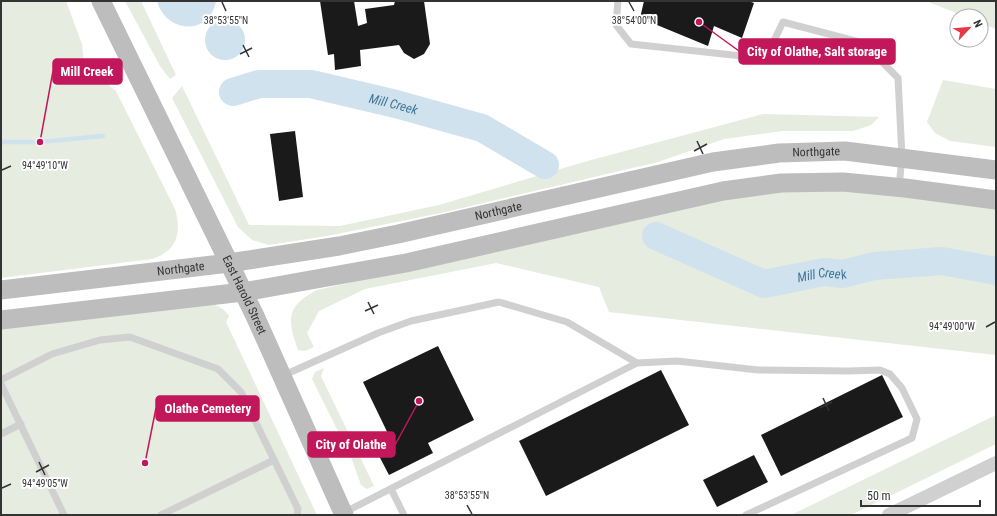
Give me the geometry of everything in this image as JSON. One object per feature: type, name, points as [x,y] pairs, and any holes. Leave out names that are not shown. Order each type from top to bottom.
[{"type":"main road","name":"East Harold Street","points":[[101,1],[243,292],[343,514]]},
{"type":"main road","name":"Northgate","points":[[1,290],[229,263],[339,246],[398,234],[713,162],[779,153],[845,151],[996,170]]},
{"type":"main road","points":[[1,320],[243,292],[406,263],[723,191],[782,183],[843,182],[996,200]]},
{"type":"street","points":[[889,515],[996,462]]},
{"type":"lane","points":[[618,1],[616,25],[631,44],[742,56],[772,45],[783,22],[863,43],[898,78],[902,157],[899,188]]},
{"type":"lane","points":[[282,376],[378,333],[411,320],[499,302],[567,322],[637,362]]},
{"type":"lane","points":[[1,380],[52,354],[100,340],[130,337],[218,369],[241,392],[298,509],[297,515]]},
{"type":"lane","points":[[343,514],[637,362],[677,361],[758,370],[880,370],[890,374],[902,388],[917,420],[912,438],[746,515]]},
{"type":"lane","points":[[1,384],[64,515]]},
{"type":"lane","points":[[1,434],[21,424]]},
{"type":"lane","points":[[161,515],[274,460]]},
{"type":"lane","points":[[391,488],[404,515]]},
{"type":"shaded area","points":[[1,1],[66,1],[82,44],[84,65],[116,91],[175,209],[178,222],[176,240],[169,250],[163,254],[152,259],[1,278]]},
{"type":"shaded area","points":[[125,1],[141,1],[176,75],[170,79],[160,66]]},
{"type":"shaded area","points":[[926,1],[996,1],[996,29],[989,26],[989,8],[949,8],[949,10]]},
{"type":"shaded area","points":[[943,80],[996,89],[996,147],[950,141],[935,133],[927,122]]},
{"type":"shaded area","points":[[182,86],[249,225],[340,226],[439,205],[584,162],[763,114],[879,117],[871,125],[853,131],[783,131],[724,139],[658,162],[441,213],[327,236],[269,245],[252,240],[238,227],[172,98]]},
{"type":"shaded area","points":[[835,190],[896,194],[996,208],[996,355],[609,312],[599,287],[496,263],[365,289],[319,311],[307,333],[314,347],[305,351],[298,350],[294,339],[291,322],[294,308],[299,302],[317,290],[722,199],[780,192]]},
{"type":"shaded area","points":[[211,304],[222,308],[229,316],[226,322],[317,515],[1,515],[1,329]]},
{"type":"shaded area","points":[[324,368],[321,376],[374,486],[367,489],[361,485],[351,457],[312,379],[315,372]]},
{"type":"shaded area","points":[[996,415],[996,444],[851,515],[791,515]]},
{"type":"water","points":[[157,1],[216,1],[212,12],[206,20],[197,25],[188,26],[178,25],[169,20],[162,12]]},
{"type":"water","points":[[225,20],[233,22],[239,26],[243,32],[245,40],[243,48],[239,54],[233,58],[225,60],[217,58],[211,54],[207,48],[205,40],[207,32],[211,26],[217,22]]},
{"type":"building","points":[[320,1],[354,1],[358,26],[367,23],[365,9],[394,5],[395,1],[424,1],[430,44],[424,54],[414,59],[404,53],[399,45],[360,50],[361,66],[335,70],[334,54],[328,55]]},
{"type":"building","points":[[644,1],[748,1],[754,3],[742,38],[714,26],[708,46],[640,18]]},
{"type":"building","points":[[295,131],[303,197],[279,201],[270,134]]},
{"type":"building","points":[[438,346],[474,420],[428,443],[433,453],[389,475],[377,452],[393,444],[363,382]]},
{"type":"building","points":[[661,370],[689,425],[546,496],[519,441]]},
{"type":"building","points":[[882,375],[903,417],[781,476],[761,435]]},
{"type":"building","points":[[754,455],[768,482],[717,507],[703,480]]},
{"type":"waterway","name":"Mill Creek","points":[[233,92],[259,84],[311,84],[396,104],[482,128],[545,165]]},
{"type":"waterway","name":"Mill Creek","points":[[1,142],[40,142],[103,136]]},
{"type":"waterway","name":"Mill Creek","points":[[656,236],[764,284],[824,272],[843,274],[874,266],[942,261],[996,271]]},
{"type":"place","name":"City of Olathe, Salt storage","points":[[699,22]]},
{"type":"place","name":"Mill Creek","points":[[40,142]]},
{"type":"place","name":"City of Olathe","points":[[419,401]]},
{"type":"place","name":"Olathe Cemetery","points":[[145,463]]}]
